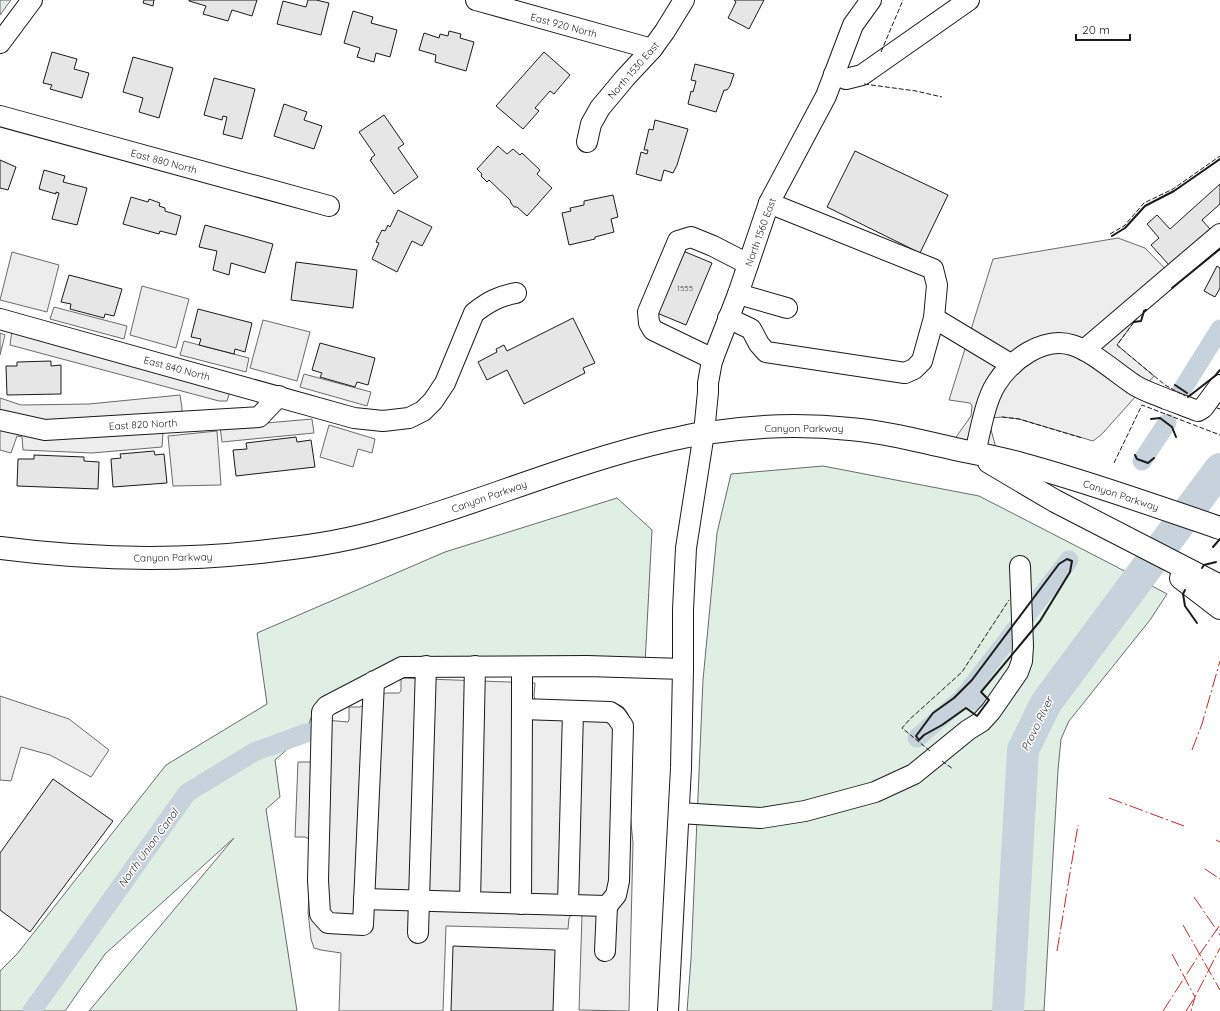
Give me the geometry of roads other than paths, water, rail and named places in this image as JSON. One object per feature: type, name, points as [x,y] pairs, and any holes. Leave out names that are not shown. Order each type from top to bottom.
[{"type":"highway","name":"Canyon Parkway","points":[[0,548],[46,554],[152,559],[244,554],[320,545],[350,539],[416,521],[601,458],[647,445],[704,433],[767,428],[824,427],[880,433],[1021,464],[1079,481],[1220,528]]},
{"type":"highway","name":"Canyon Parkway","points":[[975,453],[1027,486],[1128,540],[1196,581]]},
{"type":"highway","points":[[1196,581],[1220,586]]},
{"type":"highway","points":[[1196,581],[1220,608]]},
{"type":"street","points":[[0,43],[32,0]]},
{"type":"street","name":"East 920 North","points":[[476,0],[652,49]]},
{"type":"street","name":"North 1530 East","points":[[587,142],[591,124],[600,108],[652,49],[684,0]]},
{"type":"street","name":"North 1560 East","points":[[668,1011],[679,813],[683,610],[686,548],[704,433],[708,383],[713,359],[738,294],[769,203],[826,96],[853,25],[871,0]]},
{"type":"street","points":[[834,74],[846,80],[862,75],[969,0]]},
{"type":"street","name":"East 880 North","points":[[0,116],[328,206]]},
{"type":"street","points":[[728,318],[751,329],[759,344],[766,352],[905,373],[914,369],[922,361],[934,318],[937,286],[933,269],[769,203]]},
{"type":"street","points":[[1084,350],[1220,234]]},
{"type":"street","points":[[713,359],[653,330],[648,323],[648,312],[678,241],[691,237],[713,246],[748,264]]},
{"type":"street","name":"East 840 North","points":[[0,319],[354,418],[383,421],[409,418],[423,411],[433,401],[445,382],[474,313],[483,305],[501,296],[516,293]]},
{"type":"street","points":[[738,294],[787,308]]},
{"type":"street","points":[[934,318],[1012,365]]},
{"type":"street","points":[[975,453],[984,413],[996,383],[1012,365],[1024,355],[1033,349],[1044,345],[1055,343],[1071,344],[1084,350],[1134,385],[1198,411],[1203,408],[1220,385]]},
{"type":"street","name":"East 820 North","points":[[0,420],[45,430],[259,417],[279,396]]},
{"type":"street","points":[[679,813],[761,818],[805,811],[875,792],[914,774],[968,730],[981,722],[991,711],[1021,667],[1023,646],[1020,566]]},
{"type":"street","points":[[418,933],[426,666]]},
{"type":"street","points":[[470,902],[474,666]]},
{"type":"street","points":[[521,904],[522,666]]},
{"type":"street","points":[[374,681],[363,925],[328,922],[320,914],[318,880],[322,712],[327,706],[374,681],[402,667],[587,666],[683,669]]},
{"type":"street","points":[[522,709],[610,712],[616,716],[622,726],[619,881],[616,896],[607,906],[605,950]]},
{"type":"street","points":[[568,904],[573,711]]},
{"type":"street","points":[[364,900],[607,906]]},
{"type":"waterway","points":[[1182,390],[1220,329]]},
{"type":"waterway","points":[[1142,461],[1167,423]]},
{"type":"waterway","name":"Provo River","points":[[1008,1011],[1023,750],[1046,703],[1220,469]]},
{"type":"waterway","points":[[917,738],[962,699],[1069,560]]},
{"type":"waterway","points":[[962,699],[969,697],[984,707]]},
{"type":"waterway","name":"North Union Canal","points":[[32,1011],[187,793],[254,752],[306,733]]}]
